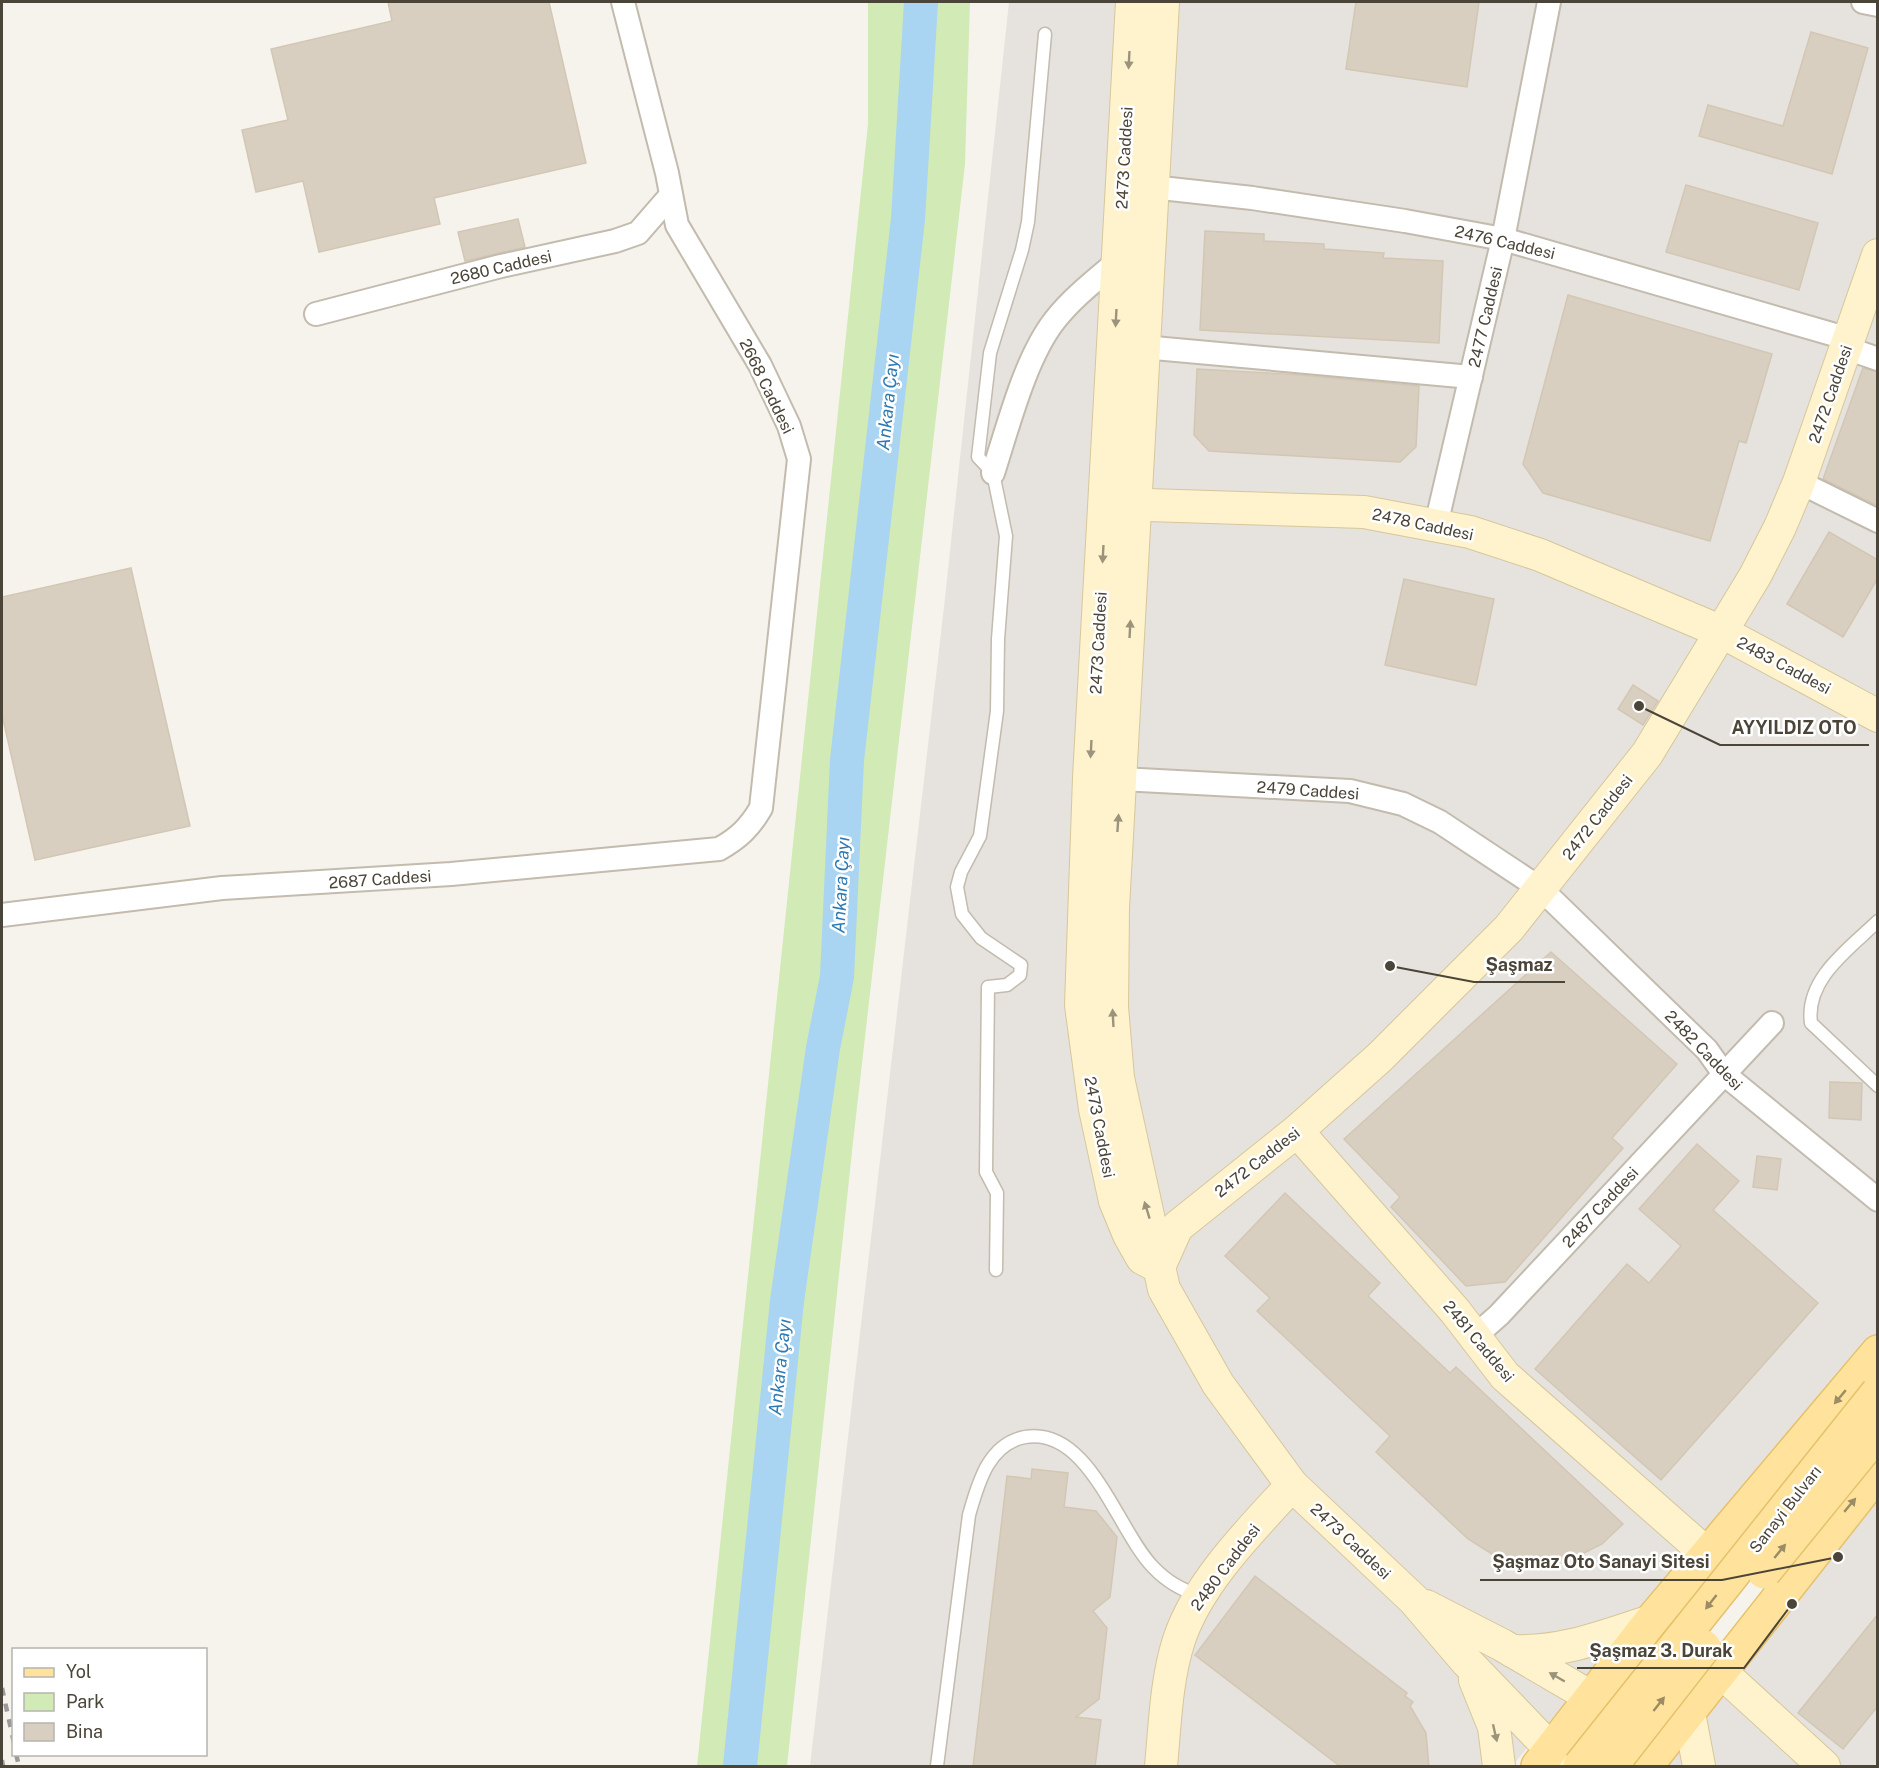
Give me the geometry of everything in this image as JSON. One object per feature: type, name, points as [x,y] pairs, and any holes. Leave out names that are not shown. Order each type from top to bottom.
[{"type":"main road","points":[[1552,1761],[1591,1697],[1653,1618],[1878,1353]]},
{"type":"main road","name":"Sanayi Bulvarı","points":[[1580,1767],[1878,1392]]},
{"type":"main road","name":"Sanayi Bulvarı","points":[[1611,1767],[1878,1432]]},
{"type":"main road","points":[[1656,1762],[1720,1671],[1878,1472]]},
{"type":"main road","points":[[1653,1618],[1653,1640],[1659,1652],[1673,1667],[1693,1676],[1705,1677],[1720,1671]]},
{"type":"street","name":"2668 Caddesi","points":[[623,2],[677,225],[759,365],[789,426],[799,459],[761,808],[751,825]]},
{"type":"street","name":"2473 Caddesi","points":[[1132,2],[1119,260],[1121,779],[1113,908],[1114,1032],[1122,1106],[1152,1227],[1164,1289],[1218,1384],[1292,1485],[1414,1600],[1552,1761]]},
{"type":"street","name":"2473 Caddesi","points":[[1159,1267],[1142,1258],[1115,1202],[1095,1109],[1081,1005],[1089,778],[1121,504],[1143,346],[1163,2]]},
{"type":"street","name":"2477 Caddesi","points":[[1436,525],[1503,239],[1549,2]]},
{"type":"street","points":[[1863,2],[1878,5]]},
{"type":"street","name":"2476 Caddesi","points":[[1152,188],[1275,201],[1503,239],[1847,343],[1878,359]]},
{"type":"street","name":"2680 Caddesi","points":[[316,314],[501,266],[615,242],[638,233],[671,195]]},
{"type":"street","name":"2472 Caddesi","points":[[1159,1267],[1177,1227],[1297,1131],[1388,1049],[1509,928],[1647,754],[1755,576],[1799,482],[1878,255]]},
{"type":"street","points":[[993,473],[1023,384],[1045,336],[1074,299],[1119,260]]},
{"type":"street","points":[[1143,346],[1471,377]]},
{"type":"street","points":[[1799,482],[1878,521]]},
{"type":"street","name":"2478 Caddesi","points":[[1121,504],[1364,512],[1470,532],[1540,555],[1722,632]]},
{"type":"street","name":"2483 Caddesi","points":[[1722,632],[1878,716]]},
{"type":"street","name":"2479 Caddesi","points":[[1121,779],[1350,791],[1372,795],[1403,804],[1440,822],[1541,889]]},
{"type":"street","name":"2687 Caddesi","points":[[2,915],[222,888],[451,874],[719,849],[737,840],[751,825]]},
{"type":"street","name":"2482 Caddesi","points":[[1541,889],[1707,1050],[1724,1074],[1878,1200]]},
{"type":"street","name":"2487 Caddesi","points":[[1474,1337],[1499,1315],[1772,1023]]},
{"type":"street","name":"2481 Caddesi","points":[[1297,1131],[1455,1311],[1515,1386],[1707,1554]]},
{"type":"street","name":"2480 Caddesi","points":[[1161,1767],[1171,1673],[1179,1639],[1200,1597],[1245,1537],[1292,1485]]},
{"type":"street","name":"2473 Caddesi","points":[[1414,1600],[1512,1651],[1591,1697],[1629,1724],[1656,1762]]},
{"type":"street","points":[[1512,1651],[1542,1652],[1575,1645],[1653,1618]]},
{"type":"street","points":[[1467,1662],[1494,1727],[1499,1767]]},
{"type":"street","points":[[1720,1671],[1824,1767]]},
{"type":"street","points":[[1689,1713],[1699,1767]]},
{"type":"lane","points":[[996,1270],[997,1193],[986,1172],[988,987],[1007,985],[1020,975],[1021,965],[981,938],[962,914],[957,887],[961,872],[980,836],[997,711],[998,639],[1006,536],[993,473],[978,457],[990,352],[1022,250],[1028,222],[1045,34]]},
{"type":"lane","points":[[1878,921],[1830,967],[1815,988],[1809,1010],[1811,1023],[1878,1086]]},
{"type":"lane","points":[[937,1767],[969,1515],[979,1480],[986,1467],[993,1457],[1011,1442],[1034,1436],[1046,1437],[1073,1450],[1151,1566],[1175,1587],[1200,1597]]},
{"type":"shaded area","points":[[1009,2],[1877,2],[1877,1334],[1512,1766],[810,1766],[945,598]]},
{"type":"shaded area","points":[[1877,1470],[1877,1766],[1640,1766],[1720,1645]]},
{"type":"green space","points":[[868,2],[970,2],[965,164],[853,1142],[787,1766],[697,1766],[868,124]]},
{"type":"building","points":[[388,2],[549,2],[586,163],[434,198],[440,224],[319,252],[303,181],[256,192],[242,130],[288,120],[271,49],[392,21]]},
{"type":"building","points":[[1356,2],[1479,2],[1467,87],[1346,69]]},
{"type":"building","points":[[1811,32],[1868,48],[1832,174],[1699,136],[1708,105],[1783,126]]},
{"type":"building","points":[[1686,185],[1818,223],[1799,290],[1666,252]]},
{"type":"building","points":[[518,219],[525,247],[465,261],[458,232]]},
{"type":"building","points":[[1205,231],[1264,234],[1264,241],[1324,244],[1324,249],[1384,253],[1383,258],[1443,261],[1439,343],[1200,330]]},
{"type":"building","points":[[1568,295],[1772,354],[1746,443],[1739,441],[1710,541],[1543,493],[1523,464]]},
{"type":"building","points":[[1863,368],[1878,372],[1878,506],[1823,479]]},
{"type":"building","points":[[1197,369],[1300,375],[1419,386],[1416,447],[1400,462],[1209,451],[1194,435]]},
{"type":"building","points":[[1829,532],[1878,560],[1878,578],[1843,637],[1787,604]]},
{"type":"building","points":[[131,568],[190,826],[35,860],[2,715],[2,597]]},
{"type":"building","points":[[1404,579],[1494,599],[1476,685],[1385,665]]},
{"type":"building","points":[[1633,685],[1658,701],[1643,725],[1618,709]]},
{"type":"building","points":[[1551,952],[1677,1064],[1612,1138],[1623,1148],[1505,1282],[1466,1286],[1391,1207],[1400,1197],[1344,1139]]},
{"type":"building","points":[[1830,1082],[1862,1083],[1861,1120],[1829,1118]]},
{"type":"building","points":[[1697,1144],[1739,1181],[1713,1210],[1818,1303],[1661,1480],[1535,1369],[1627,1264],[1649,1283],[1681,1246],[1639,1209]]},
{"type":"building","points":[[1757,1156],[1781,1159],[1777,1190],[1753,1187]]},
{"type":"building","points":[[1285,1193],[1380,1283],[1368,1296],[1450,1373],[1456,1367],[1623,1524],[1602,1544],[1576,1557],[1548,1563],[1520,1562],[1492,1554],[1468,1539],[1376,1452],[1390,1436],[1257,1311],[1270,1298],[1225,1256]]},
{"type":"building","points":[[1032,1469],[1068,1473],[1064,1507],[1096,1511],[1117,1537],[1110,1597],[1093,1611],[1107,1628],[1099,1699],[1076,1717],[1101,1720],[1095,1767],[973,1767],[1007,1476],[1031,1479]]},
{"type":"building","points":[[1255,1576],[1407,1693],[1405,1696],[1413,1702],[1410,1706],[1426,1733],[1429,1767],[1341,1767],[1195,1655]]},
{"type":"building","points":[[1878,1614],[1878,1706],[1843,1749],[1798,1713]]},
{"type":"waterway","name":"Ankara Çayı","points":[[740,1766],[787,1301],[823,1048],[837,977],[847,760],[908,219],[921,2]]},
{"type":"railway","points":[[2,1688],[12,1734]]},
{"type":"railway","points":[[16,1756],[19,1766]]},
{"type":"railway","points":[[2,1760],[3,1766]]},
{"type":"place","name":"AYYILDIZ OTO","points":[[1639,706]]},
{"type":"place","name":"Şaşmaz","points":[[1390,966]]},
{"type":"place","name":"Şaşmaz Oto Sanayi Sitesi","points":[[1838,1557]]},
{"type":"place","name":"Şaşmaz 3. Durak","points":[[1792,1604]]}]
